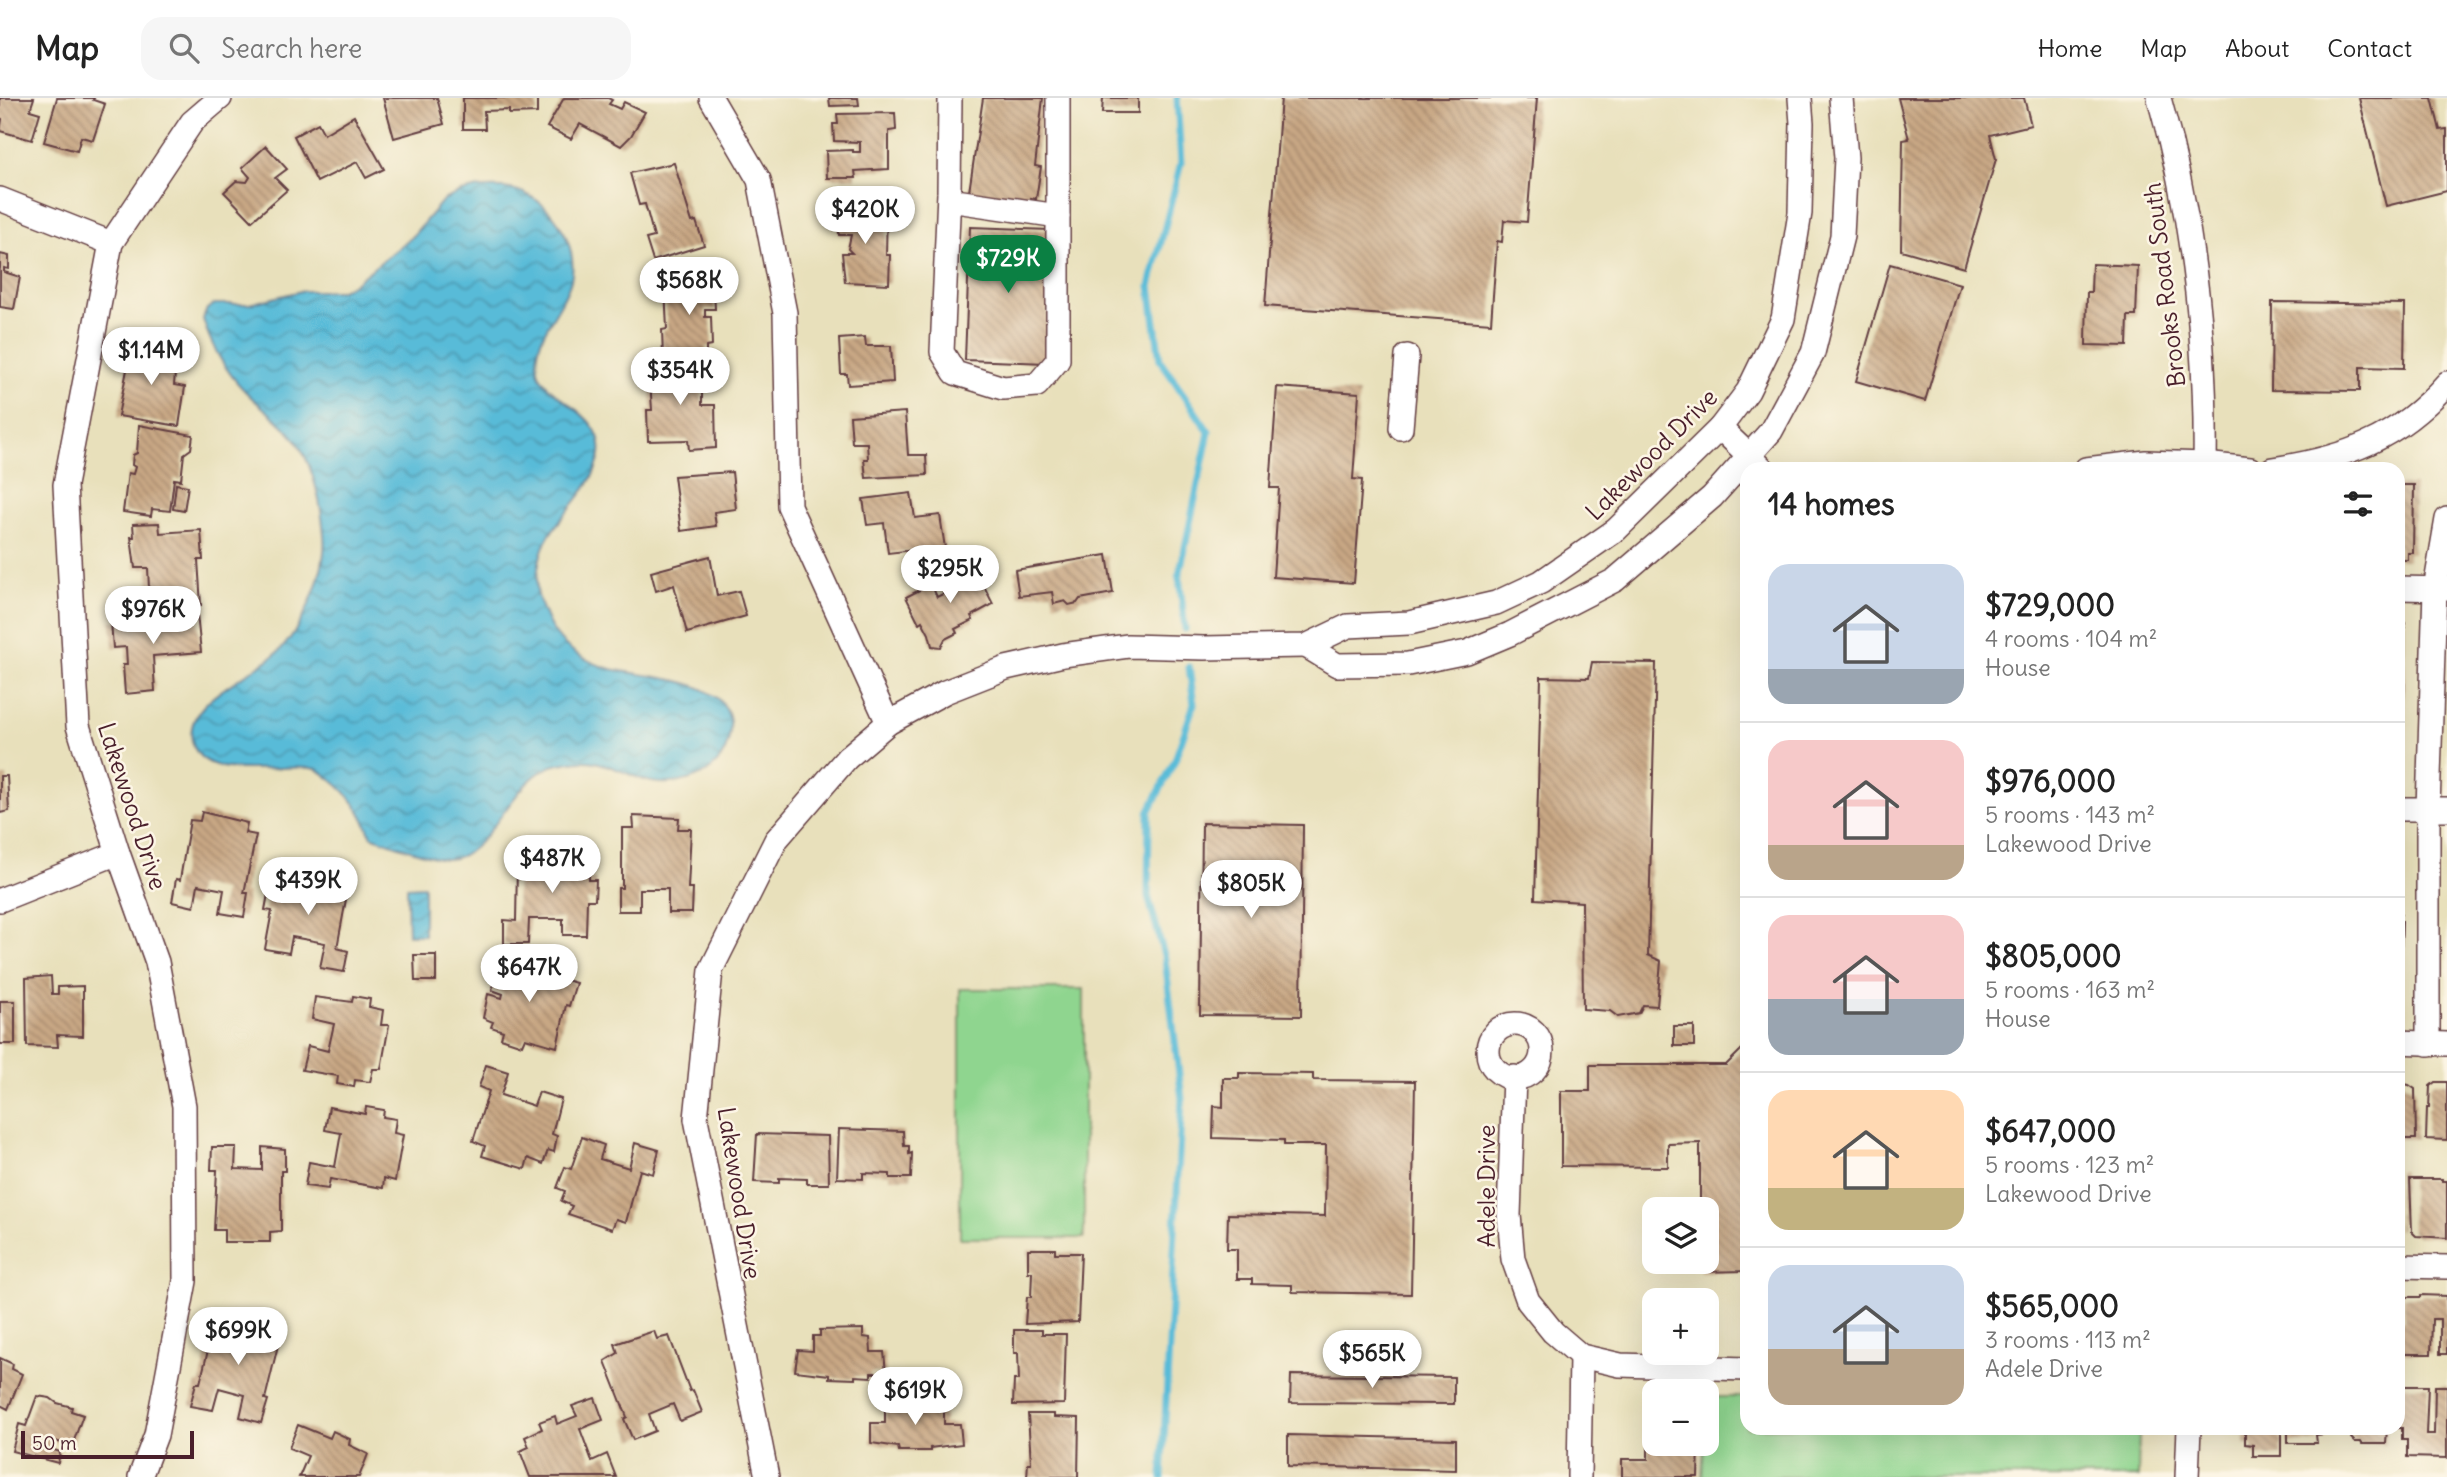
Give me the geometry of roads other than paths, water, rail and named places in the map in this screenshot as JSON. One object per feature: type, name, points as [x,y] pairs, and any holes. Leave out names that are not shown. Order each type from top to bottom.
[{"type":"street","name":"Lakewood Drive","points":[[140,1477],[156,1434],[185,1281],[184,1106],[157,962],[118,853],[78,726],[65,485],[111,243],[192,122],[220,98]]},
{"type":"street","points":[[711,98],[759,180],[783,300],[789,506],[888,723]]},
{"type":"street","points":[[950,98],[949,201],[942,352],[955,373],[1003,388],[1037,385],[1058,360],[1058,98]]},
{"type":"street","name":"Lakewood Drive","points":[[767,1477],[696,1119],[711,970],[776,840],[846,758],[888,723],[945,692],[1006,668],[1063,655],[1128,646],[1306,646],[1349,626],[1409,623],[1496,603],[1541,582],[1616,530],[1720,428],[1748,391],[1783,319],[1800,213],[1800,98]]},
{"type":"street","points":[[1757,462],[1813,352],[1842,236],[1846,158],[1841,98]]},
{"type":"street","name":"Brooks Road South","points":[[2159,98],[2172,143],[2189,237],[2199,316],[2205,462]]},
{"type":"street","points":[[0,199],[111,243]]},
{"type":"street","points":[[949,201],[1058,216]]},
{"type":"street","points":[[1401,428],[1407,356]]},
{"type":"street","points":[[2320,462],[2352,452],[2405,423],[2447,383]]},
{"type":"street","points":[[1720,428],[1756,462]]},
{"type":"street","points":[[1306,646],[1337,665],[1408,664],[1467,652],[1510,634],[1615,580],[1740,476]]},
{"type":"street","points":[[2405,1042],[2437,1044],[2441,589],[2447,519]]},
{"type":"street","points":[[2405,588],[2441,589]]},
{"type":"street","points":[[2405,808],[2437,809]]},
{"type":"street","points":[[0,900],[118,853]]},
{"type":"street","name":"Adele Drive","points":[[1514,1077],[1508,1215],[1513,1259],[1528,1301],[1553,1332],[1581,1356],[1620,1365],[1740,1369]]},
{"type":"street","points":[[2405,1266],[2447,1267]]},
{"type":"street","points":[[1579,1477],[1581,1356]]},
{"type":"street","points":[[2187,1477],[2189,1435]]},
{"type":"water","points":[[479,188],[510,189],[537,200],[558,222],[571,251],[571,280],[544,334],[537,357],[538,370],[542,380],[594,428],[599,440],[600,454],[586,487],[543,548],[537,589],[550,626],[569,648],[585,659],[604,667],[690,684],[709,693],[723,705],[730,722],[727,745],[716,764],[697,777],[675,783],[652,782],[591,761],[559,764],[542,771],[527,783],[476,846],[462,856],[447,859],[371,836],[364,819],[349,797],[316,769],[226,768],[211,763],[199,754],[192,740],[192,725],[210,700],[280,650],[298,627],[318,579],[324,548],[318,497],[301,449],[289,432],[231,375],[214,348],[203,319],[207,309],[215,304],[249,304],[301,291],[339,291],[352,285],[411,238],[443,200]]},
{"type":"water","points":[[424,886],[424,935],[408,935],[407,887]]},
{"type":"waterway","points":[[1177,98],[1181,163],[1150,286],[1160,360],[1209,432],[1179,576],[1185,629]]},
{"type":"waterway","points":[[1162,1477],[1182,1099],[1165,959],[1148,896],[1149,812],[1175,760],[1194,704],[1189,667]]}]
